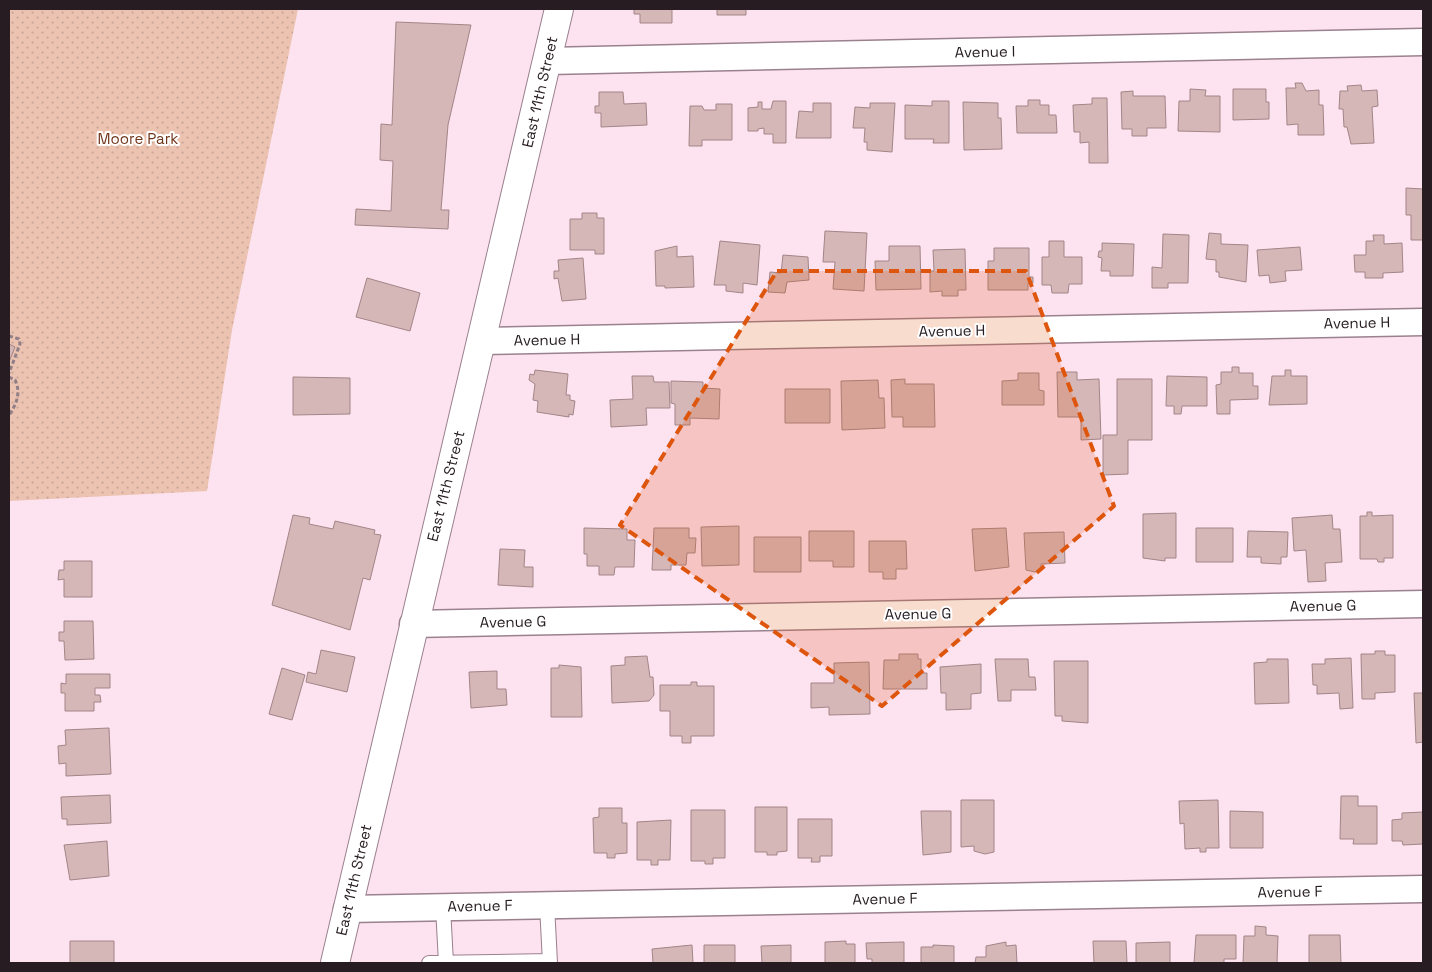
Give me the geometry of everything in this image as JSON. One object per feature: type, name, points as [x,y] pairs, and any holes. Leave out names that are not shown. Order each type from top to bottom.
[{"type":"street","name":"East 11th Street","points":[[335,963],[413,624],[559,9]]},
{"type":"street","name":"Avenue I","points":[[548,61],[1423,42]]},
{"type":"street","name":"Avenue H","points":[[481,341],[1423,322]]},
{"type":"street","name":"Avenue G","points":[[413,624],[1423,604]]},
{"type":"street","name":"Avenue F","points":[[347,909],[1423,889]]},
{"type":"lane","points":[[429,963],[550,962],[547,905]]},
{"type":"lane","points":[[443,907],[446,963]]},
{"type":"path","points":[[9,336],[19,339],[20,344],[9,373]]},
{"type":"path","points":[[9,378],[15,380],[19,388],[17,400],[9,415]]},
{"type":"highlighted area","points":[[777,271],[1026,271],[1114,506],[882,706],[620,525]]},
{"type":"green space","name":"Moore Park","points":[[9,9],[298,9],[232,330],[207,491],[9,501]]},
{"type":"building","points":[[634,9],[672,9],[672,23],[640,23],[640,14],[634,14]]},
{"type":"building","points":[[717,9],[746,9],[746,15],[717,15]]},
{"type":"building","points":[[396,22],[471,25],[448,125],[441,210],[449,210],[448,229],[355,225],[356,209],[391,211],[393,161],[380,160],[381,124],[392,125]]},
{"type":"building","points":[[1295,83],[1302,83],[1306,91],[1319,90],[1319,105],[1323,105],[1324,135],[1298,135],[1298,124],[1287,125],[1286,88],[1296,88]]},
{"type":"building","points":[[1361,85],[1362,91],[1377,90],[1378,106],[1372,107],[1374,143],[1351,144],[1347,127],[1344,127],[1343,109],[1339,109],[1340,91],[1348,91],[1347,86]]},
{"type":"building","points":[[1190,89],[1206,90],[1205,96],[1220,96],[1220,132],[1178,131],[1179,101],[1190,101]]},
{"type":"building","points":[[1233,89],[1266,89],[1266,102],[1269,102],[1269,119],[1233,120]]},
{"type":"building","points":[[1133,91],[1133,96],[1165,96],[1166,128],[1147,128],[1147,136],[1132,136],[1132,129],[1122,129],[1121,92]]},
{"type":"building","points":[[599,92],[623,92],[624,104],[646,103],[647,125],[601,127],[601,113],[595,113],[595,106],[599,106]]},
{"type":"building","points":[[1092,98],[1107,98],[1108,163],[1089,163],[1089,142],[1080,143],[1080,132],[1074,132],[1073,105],[1092,104]]},
{"type":"building","points":[[1028,100],[1040,100],[1040,105],[1049,105],[1049,115],[1056,115],[1057,133],[1017,133],[1016,106],[1028,106]]},
{"type":"building","points":[[773,101],[786,101],[786,143],[773,143],[773,134],[764,134],[764,128],[758,129],[758,131],[748,131],[748,108],[758,107],[758,102],[762,102],[762,109],[771,109]]},
{"type":"building","points":[[932,101],[949,101],[949,143],[933,143],[934,139],[905,139],[905,105],[932,106]]},
{"type":"building","points":[[963,102],[998,103],[998,118],[1001,118],[1002,149],[964,150]]},
{"type":"building","points":[[813,103],[831,103],[831,138],[796,138],[799,111],[813,112]]},
{"type":"building","points":[[870,103],[895,103],[892,152],[867,150],[867,142],[864,142],[865,128],[853,128],[855,107],[870,108]]},
{"type":"building","points":[[716,104],[732,104],[732,140],[702,140],[702,146],[689,146],[690,106],[702,106],[704,110],[716,110]]},
{"type":"building","points":[[1406,188],[1423,189],[1423,240],[1411,240],[1411,215],[1406,215]]},
{"type":"building","points":[[582,213],[597,213],[597,218],[604,218],[604,254],[595,254],[595,250],[570,250],[570,219],[582,219]]},
{"type":"building","points":[[825,231],[867,233],[864,291],[833,289],[835,262],[823,262]]},
{"type":"building","points":[[1209,233],[1221,234],[1221,244],[1248,245],[1246,282],[1219,277],[1219,272],[1216,272],[1216,260],[1206,259]]},
{"type":"building","points":[[1163,234],[1189,235],[1188,283],[1168,283],[1168,288],[1152,288],[1152,267],[1162,268]]},
{"type":"building","points":[[1373,235],[1384,235],[1384,244],[1402,243],[1403,272],[1383,273],[1383,278],[1365,278],[1365,272],[1355,272],[1354,255],[1366,255],[1366,241],[1374,241]]},
{"type":"building","points":[[720,241],[760,245],[757,285],[743,283],[743,293],[726,291],[726,285],[714,285]]},
{"type":"building","points":[[1049,241],[1064,241],[1064,257],[1082,257],[1082,284],[1069,284],[1068,293],[1052,293],[1051,285],[1042,285],[1042,257],[1049,257]]},
{"type":"building","points":[[1102,243],[1134,244],[1133,276],[1110,276],[1110,271],[1101,271],[1102,258],[1098,257],[1099,251],[1102,251]]},
{"type":"building","points":[[677,246],[677,257],[693,256],[694,287],[665,288],[665,286],[656,286],[655,251]]},
{"type":"building","points":[[889,246],[920,246],[921,289],[876,290],[875,261],[889,261]]},
{"type":"building","points":[[1300,247],[1302,270],[1285,271],[1286,281],[1270,283],[1269,275],[1259,276],[1257,250]]},
{"type":"building","points":[[994,248],[1029,248],[1029,277],[1033,277],[1033,283],[1028,283],[1028,290],[988,290],[988,261],[994,261]]},
{"type":"building","points":[[965,249],[966,290],[958,290],[958,296],[942,296],[942,291],[930,292],[930,271],[934,271],[933,250]]},
{"type":"building","points":[[783,255],[808,257],[809,280],[787,282],[785,293],[768,292],[770,272],[781,273]]},
{"type":"building","points":[[583,258],[586,299],[562,301],[558,278],[554,279],[554,271],[559,271],[558,260]]},
{"type":"building","points":[[367,278],[420,293],[410,331],[356,317]]},
{"type":"building","points":[[9,344],[15,347],[9,362]]},
{"type":"building","points":[[1232,367],[1239,367],[1239,373],[1253,373],[1253,386],[1258,386],[1258,399],[1230,400],[1230,414],[1217,414],[1216,385],[1221,384],[1221,372],[1232,372]]},
{"type":"building","points":[[535,370],[568,374],[566,395],[570,395],[570,400],[575,401],[573,415],[569,414],[569,417],[537,412],[538,401],[533,400],[535,384],[529,380],[530,374],[534,375]]},
{"type":"building","points":[[1285,370],[1291,370],[1291,376],[1307,376],[1307,404],[1269,405],[1272,376],[1285,376]]},
{"type":"building","points":[[1057,372],[1077,372],[1077,380],[1099,379],[1101,439],[1081,440],[1081,417],[1058,417]]},
{"type":"building","points":[[1018,373],[1039,373],[1039,390],[1044,391],[1044,405],[1002,405],[1002,381],[1018,380]]},
{"type":"building","points":[[632,376],[653,376],[654,382],[669,382],[670,408],[646,408],[647,425],[611,427],[610,400],[633,399]]},
{"type":"building","points":[[1167,376],[1207,377],[1207,406],[1182,406],[1181,414],[1174,414],[1174,406],[1166,406]]},
{"type":"building","points":[[293,377],[350,378],[350,414],[293,415]]},
{"type":"building","points":[[905,379],[905,384],[934,384],[935,427],[903,427],[903,417],[892,417],[891,380]]},
{"type":"building","points":[[1117,379],[1152,379],[1152,440],[1128,440],[1128,474],[1103,475],[1103,435],[1117,435]]},
{"type":"building","points":[[878,380],[879,398],[884,398],[885,428],[842,430],[841,381]]},
{"type":"building","points":[[671,381],[703,382],[703,388],[720,389],[719,419],[690,418],[690,425],[675,425],[675,404],[671,403]]},
{"type":"building","points":[[785,389],[830,389],[830,423],[785,423]]},
{"type":"building","points":[[1367,512],[1372,512],[1372,516],[1393,515],[1393,558],[1384,558],[1384,562],[1378,562],[1377,559],[1360,559],[1360,516],[1367,516]]},
{"type":"building","points":[[1176,513],[1176,558],[1165,558],[1165,561],[1143,558],[1143,514]]},
{"type":"building","points":[[293,515],[310,518],[309,524],[333,529],[335,521],[375,530],[374,534],[381,535],[370,580],[363,578],[350,630],[272,605]]},
{"type":"building","points":[[1332,515],[1333,529],[1340,529],[1342,562],[1325,563],[1326,581],[1308,582],[1306,550],[1294,551],[1292,518]]},
{"type":"building","points":[[739,526],[739,565],[702,566],[701,527]]},
{"type":"building","points":[[584,528],[627,529],[627,540],[635,540],[634,567],[615,567],[614,575],[599,575],[599,566],[587,566],[587,554],[584,554]]},
{"type":"building","points":[[654,528],[689,528],[689,538],[696,538],[695,553],[687,553],[686,565],[671,565],[671,570],[652,570]]},
{"type":"building","points":[[1006,528],[1009,567],[975,571],[972,529]]},
{"type":"building","points":[[1196,528],[1233,528],[1233,562],[1196,562]]},
{"type":"building","points":[[809,531],[854,531],[854,567],[833,567],[833,561],[809,561]]},
{"type":"building","points":[[1248,531],[1288,532],[1287,557],[1281,557],[1281,564],[1261,563],[1261,557],[1247,557]]},
{"type":"building","points":[[1064,532],[1065,563],[1041,564],[1041,569],[1035,572],[1026,570],[1024,533]]},
{"type":"building","points":[[754,537],[801,537],[801,572],[754,572]]},
{"type":"building","points":[[869,541],[906,541],[907,569],[896,569],[896,579],[883,579],[883,572],[869,572]]},
{"type":"building","points":[[500,549],[525,550],[524,567],[533,567],[533,587],[498,585]]},
{"type":"building","points":[[64,561],[92,561],[92,597],[64,597],[64,579],[58,580],[59,570],[64,570]]},
{"type":"building","points":[[64,621],[93,621],[94,659],[65,660],[64,641],[59,641],[59,632],[64,632]]},
{"type":"building","points":[[321,650],[355,657],[347,692],[306,682],[308,672],[316,674]]},
{"type":"building","points":[[1375,651],[1385,651],[1385,655],[1395,655],[1395,692],[1375,693],[1375,699],[1362,699],[1361,654],[1375,654]]},
{"type":"building","points":[[899,654],[918,654],[918,659],[921,659],[921,673],[927,673],[927,689],[883,689],[884,660],[899,660]]},
{"type":"building","points":[[647,656],[650,677],[653,677],[654,695],[649,701],[612,703],[611,666],[625,665],[625,657]]},
{"type":"building","points":[[1351,658],[1353,708],[1340,709],[1339,693],[1317,694],[1317,685],[1313,685],[1312,664],[1325,664],[1325,659]]},
{"type":"building","points":[[995,659],[1028,659],[1029,677],[1035,677],[1036,690],[1011,690],[1011,701],[998,701]]},
{"type":"building","points":[[1267,659],[1288,659],[1289,703],[1255,704],[1254,663],[1267,662]]},
{"type":"building","points":[[1054,661],[1088,661],[1088,723],[1062,721],[1062,716],[1055,716]]},
{"type":"building","points":[[869,662],[870,714],[829,715],[829,707],[811,708],[811,683],[834,683],[834,663]]},
{"type":"building","points":[[981,664],[981,693],[971,694],[971,709],[946,710],[946,693],[941,693],[940,667]]},
{"type":"building","points":[[559,665],[581,667],[582,717],[551,717],[551,668],[559,668]]},
{"type":"building","points":[[282,668],[305,675],[292,720],[269,714]]},
{"type":"building","points":[[497,671],[497,689],[506,689],[507,705],[471,708],[469,672]]},
{"type":"building","points":[[66,674],[110,674],[110,688],[95,688],[95,695],[100,695],[101,702],[94,702],[94,711],[65,711],[65,693],[61,693],[61,683],[66,684]]},
{"type":"building","points":[[691,682],[697,682],[697,686],[714,686],[714,736],[691,736],[691,743],[682,743],[682,736],[670,736],[670,711],[660,711],[660,685],[691,685]]},
{"type":"building","points":[[1414,693],[1423,693],[1423,742],[1416,743]]},
{"type":"building","points":[[109,728],[111,774],[66,776],[66,763],[59,764],[58,746],[66,745],[65,730]]},
{"type":"building","points":[[110,795],[111,823],[67,825],[67,819],[62,819],[61,797]]},
{"type":"building","points":[[1341,796],[1358,796],[1358,806],[1377,806],[1377,844],[1353,844],[1354,839],[1340,839]]},
{"type":"building","points":[[961,800],[994,800],[994,852],[985,854],[974,851],[974,846],[961,847]]},
{"type":"building","points":[[1218,800],[1219,848],[1206,848],[1206,852],[1200,852],[1200,848],[1185,849],[1184,823],[1180,824],[1179,801]]},
{"type":"building","points":[[755,807],[787,807],[787,851],[777,852],[777,855],[767,855],[767,852],[755,852]]},
{"type":"building","points":[[599,808],[622,808],[622,823],[627,823],[627,853],[615,854],[615,858],[607,858],[607,853],[594,853],[593,818],[599,817]]},
{"type":"building","points":[[691,810],[725,810],[725,858],[713,858],[713,864],[705,864],[705,861],[691,861]]},
{"type":"building","points":[[921,811],[951,811],[951,852],[923,855]]},
{"type":"building","points":[[1230,811],[1263,812],[1263,848],[1230,848]]},
{"type":"building","points":[[1423,812],[1423,844],[1403,845],[1402,841],[1392,841],[1392,820],[1402,819],[1402,813]]},
{"type":"building","points":[[798,819],[832,819],[832,856],[820,856],[820,862],[811,862],[812,858],[798,858]]},
{"type":"building","points":[[671,820],[670,860],[658,860],[658,865],[651,865],[651,860],[637,860],[637,822]]},
{"type":"building","points":[[107,841],[109,876],[70,880],[64,845]]},
{"type":"building","points":[[1255,926],[1266,927],[1266,935],[1278,936],[1277,963],[1243,963],[1244,936],[1255,936]]},
{"type":"building","points":[[1196,935],[1236,935],[1236,959],[1224,959],[1224,963],[1194,963]]},
{"type":"building","points":[[1309,935],[1340,935],[1341,963],[1309,963]]},
{"type":"building","points":[[70,941],[114,941],[114,963],[70,963]]},
{"type":"building","points":[[846,941],[846,944],[855,944],[855,963],[825,963],[825,942]]},
{"type":"building","points":[[1093,941],[1126,941],[1127,963],[1094,963]]},
{"type":"building","points":[[904,942],[904,963],[872,963],[872,959],[867,959],[866,943]]},
{"type":"building","points":[[1006,942],[1006,946],[1016,945],[1017,963],[975,963],[976,957],[986,957],[986,946]]},
{"type":"building","points":[[1170,942],[1170,963],[1136,963],[1136,943]]},
{"type":"building","points":[[692,945],[693,963],[653,963],[652,949]]},
{"type":"building","points":[[704,945],[735,945],[735,963],[704,963]]},
{"type":"building","points":[[791,945],[791,963],[762,963],[761,946]]},
{"type":"building","points":[[933,945],[954,946],[954,963],[921,963],[921,947],[933,947]]}]
